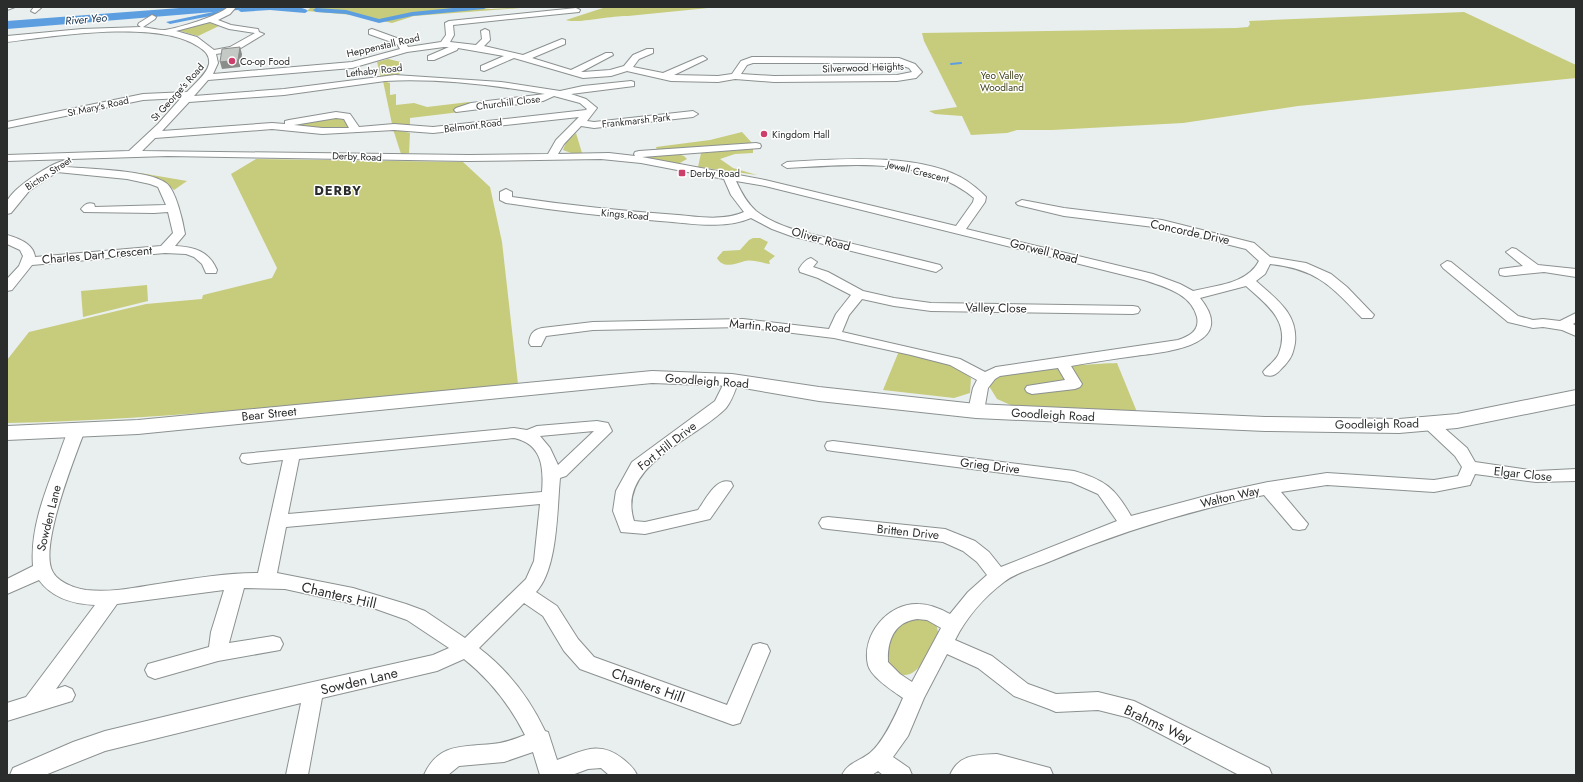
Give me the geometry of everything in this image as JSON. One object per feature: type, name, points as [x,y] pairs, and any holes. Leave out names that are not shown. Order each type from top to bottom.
[{"type":"street","points":[[7,8],[11,7]]},
{"type":"street","points":[[165,32],[184,25],[211,20],[228,14],[231,8]]},
{"type":"street","points":[[444,44],[450,35],[448,24],[453,22],[576,10]]},
{"type":"street","points":[[96,27],[138,27],[152,17]]},
{"type":"street","points":[[211,20],[229,27],[258,32],[233,49],[212,53]]},
{"type":"street","name":"St George's Road","points":[[7,39],[138,27],[191,38],[207,46],[212,53],[214,66],[188,97],[132,154]]},
{"type":"street","points":[[478,48],[486,40],[486,31]]},
{"type":"street","points":[[372,32],[402,43],[401,46],[406,50]]},
{"type":"street","points":[[524,58],[562,42]]},
{"type":"street","name":"Heppenstall Road","points":[[207,76],[279,73],[352,65],[406,50],[444,44],[461,45],[513,55],[572,73],[599,75],[627,68]]},
{"type":"street","points":[[431,58],[461,45]]},
{"type":"street","points":[[650,51],[636,57],[627,68],[664,77],[718,79],[735,76]]},
{"type":"street","points":[[484,68],[513,55]]},
{"type":"street","points":[[572,73],[609,55]]},
{"type":"street","points":[[664,77],[703,59]]},
{"type":"street","name":"Silverwood Heights","points":[[752,60],[896,60],[912,66],[917,72],[910,77],[889,79],[774,79],[735,76],[744,63],[752,60]]},
{"type":"street","name":"Lethaby Road","points":[[188,97],[266,94],[395,78],[438,79],[560,93]]},
{"type":"street","name":"Churchill Close","points":[[460,110],[471,106],[543,98],[583,88],[631,84]]},
{"type":"street","points":[[551,157],[560,142],[589,113],[592,108],[590,104],[560,93]]},
{"type":"street","name":"St Mary's Road","points":[[7,125],[143,96],[188,97]]},
{"type":"street","name":"Belmont Road","points":[[272,126],[322,131],[394,127],[433,130],[589,113]]},
{"type":"street","name":"Frankmarsh Park","points":[[579,123],[594,125],[693,114]]},
{"type":"street","name":"Belmont Road","points":[[152,135],[272,126],[336,115],[347,116],[356,130]]},
{"type":"street","name":"Derby Road","points":[[7,158],[76,155],[234,153],[402,157],[551,157],[600,156],[756,146]]},
{"type":"street","points":[[684,168],[692,158],[691,151]]},
{"type":"street","name":"Bicton Street","points":[[7,211],[13,200],[26,187],[76,155]]},
{"type":"street","name":"Gorwell Road","points":[[600,156],[631,159],[765,183],[1148,277],[1171,284],[1191,296],[1201,306],[1205,318],[1205,327],[1199,335],[1188,342],[1169,347],[996,372],[985,378]]},
{"type":"street","name":"Jewell Crescent","points":[[787,165],[883,162],[916,168],[952,179],[968,186],[980,197],[979,202],[959,230]]},
{"type":"street","name":"Charles Dart Crescent","points":[[30,261],[165,249],[179,234],[165,188],[154,181],[55,169]]},
{"type":"street","name":"Oliver Road","points":[[729,177],[735,193],[752,213],[776,226],[812,238],[936,268]]},
{"type":"street","name":"Kings Road","points":[[506,192],[506,200],[634,216],[729,220],[752,213]]},
{"type":"street","name":"Concorde Drive","points":[[1022,203],[1064,212],[1162,224],[1250,246],[1266,260]]},
{"type":"street","points":[[90,206],[87,209],[88,210],[154,210],[171,208]]},
{"type":"street","points":[[7,239],[28,250],[30,261],[7,287]]},
{"type":"street","points":[[165,249],[180,250],[200,255],[208,261],[211,270]]},
{"type":"street","points":[[1512,252],[1535,269]]},
{"type":"street","points":[[1191,296],[1248,281],[1260,271],[1266,260],[1284,262],[1314,270],[1334,282],[1367,315]]},
{"type":"street","name":"Valley Close","points":[[811,262],[805,269],[823,275],[859,294],[894,302],[931,306],[1133,310]]},
{"type":"street","points":[[1447,265],[1513,319],[1533,324],[1543,323],[1573,325]]},
{"type":"street","points":[[1505,272],[1554,269],[1576,273]]},
{"type":"street","points":[[1248,281],[1275,305],[1286,321],[1289,331],[1286,355],[1270,372]]},
{"type":"street","points":[[1459,291],[1477,290]]},
{"type":"street","points":[[834,334],[843,314],[859,294]]},
{"type":"street","name":"Martin Road","points":[[536,343],[537,336],[542,332],[593,326],[743,322],[834,334],[955,362],[985,378]]},
{"type":"street","points":[[1032,389],[1075,384],[1062,362]]},
{"type":"street","name":"Goodleigh Road","points":[[531,389],[652,377],[732,380],[819,394],[976,411],[1265,424],[1399,426],[1457,421],[1576,397]]},
{"type":"street","points":[[976,411],[980,388],[985,378]]},
{"type":"street","name":"Fort Hill Drive","points":[[725,486],[704,515],[644,528],[627,527],[622,511],[624,491],[638,466],[721,404],[732,380]]},
{"type":"street","name":"Bear Street","points":[[7,433],[138,427],[531,389]]},
{"type":"street","points":[[1428,423],[1461,452],[1470,467]]},
{"type":"street","points":[[529,436],[537,432],[559,429],[597,426],[602,427],[604,431],[560,472],[552,473]]},
{"type":"street","name":"Sowden Lane","points":[[42,570],[40,553],[44,533],[61,473],[77,430]]},
{"type":"street","points":[[248,458],[514,433],[529,436],[543,448],[548,458],[552,473],[543,561],[533,583],[522,592],[467,648],[505,684],[530,720],[540,739],[551,774],[588,759],[605,758],[626,775]]},
{"type":"street","name":"Grieg Drive","points":[[834,446],[1074,477],[1104,490],[1117,506],[1127,524]]},
{"type":"street","points":[[266,580],[292,454]]},
{"type":"street","name":"Elgar Close","points":[[1470,467],[1513,475],[1562,477],[1576,475]]},
{"type":"street","name":"Walton Way","points":[[879,759],[900,729],[915,694],[948,634],[975,597],[998,576],[1080,541],[1127,524],[1217,499],[1268,488],[1327,479],[1434,486],[1450,485],[1464,481],[1470,467]]},
{"type":"street","points":[[1268,488],[1299,524]]},
{"type":"street","points":[[278,521],[550,497]]},
{"type":"street","name":"Britten Drive","points":[[828,523],[945,536],[969,546],[983,557],[998,576]]},
{"type":"street","points":[[7,587],[42,570]]},
{"type":"street","name":"Chanters Hill","points":[[42,570],[50,583],[70,594],[88,597],[111,598],[179,588],[266,580],[343,593],[411,614],[467,648]]},
{"type":"street","points":[[218,653],[221,632],[236,582]]},
{"type":"street","name":"Chanters Hill","points":[[522,592],[550,612],[571,645],[587,663],[733,716],[760,651]]},
{"type":"street","points":[[34,703],[111,598]]},
{"type":"street","points":[[915,694],[893,680],[878,665],[879,642],[891,621],[912,612],[923,612],[934,615],[948,634]]},
{"type":"street","name":"Brahms Way","points":[[948,634],[1021,690],[1056,703],[1098,701],[1134,710],[1261,775]]},
{"type":"street","points":[[155,670],[218,653],[273,644]]},
{"type":"street","name":"Sowden Lane","points":[[32,773],[81,749],[105,741],[242,707],[437,664],[467,648]]},
{"type":"street","points":[[297,775],[313,692]]},
{"type":"street","points":[[7,712],[66,695]]},
{"type":"street","points":[[434,775],[441,764],[454,756],[505,752],[540,739]]},
{"type":"street","points":[[853,775],[879,759],[901,775]]},
{"type":"street","points":[[961,775],[971,765],[998,764],[1042,775]]},
{"type":"green space","points":[[311,7],[477,7],[490,9],[533,7],[414,16],[392,23],[353,15],[307,11]]},
{"type":"green space","points":[[606,7],[718,7],[577,21],[566,20]]},
{"type":"green space","name":"Yeo Valley Woodland","points":[[1464,12],[1576,65],[1576,78],[1298,106],[1183,123],[1052,130],[1017,130],[1007,133],[971,135],[962,116],[935,114],[929,111],[957,107],[924,41],[922,33],[1236,28],[1248,27],[1250,24],[1249,21]]},
{"type":"green space","points":[[207,22],[219,26],[198,36],[180,31],[181,28]]},
{"type":"green space","points":[[388,59],[401,62],[399,76],[381,77],[377,62]]},
{"type":"green space","points":[[383,81],[390,83],[390,95],[396,94],[396,105],[414,103],[427,107],[469,102],[470,104],[463,105],[455,110],[460,112],[410,118],[410,126],[392,124]]},
{"type":"green space","points":[[347,116],[356,130],[273,126],[318,117]]},
{"type":"green space","points":[[393,129],[410,133],[409,153],[401,154]]},
{"type":"green space","points":[[742,132],[752,143],[657,150],[656,147],[710,140]]},
{"type":"green space","points":[[576,133],[582,153],[571,153],[563,150],[566,142]]},
{"type":"green space","points":[[753,149],[753,153],[735,154],[720,159],[733,168],[757,175],[698,167],[701,153]]},
{"type":"green space","points":[[678,154],[687,159],[678,164],[642,158]]},
{"type":"green space","points":[[256,159],[463,162],[490,187],[502,242],[518,384],[135,418],[7,423],[7,360],[29,332],[146,304],[202,299],[203,295],[272,278],[277,268],[231,174]]},
{"type":"green space","points":[[140,173],[187,181],[174,190],[161,179],[138,174]]},
{"type":"green space","points":[[753,238],[760,238],[768,242],[764,249],[775,256],[769,261],[770,264],[748,261],[726,265],[722,264],[717,258],[723,251],[740,250],[749,240]]},
{"type":"green space","points":[[147,285],[148,301],[83,317],[81,291]]},
{"type":"green space","points":[[899,351],[937,360],[955,367],[971,378],[970,393],[954,398],[883,390]]},
{"type":"green space","points":[[1117,363],[1137,412],[1013,406],[997,399],[989,386],[995,379],[1003,375],[1017,372],[1053,367]]},
{"type":"green space","points":[[919,615],[936,623],[938,632],[937,635],[919,667],[906,675],[898,674],[888,669],[884,650],[895,626]]},
{"type":"building","points":[[240,47],[238,60],[220,62],[222,49]]},
{"type":"waterway","name":"River Yeo","points":[[7,25],[238,7]]},
{"type":"waterway","points":[[316,10],[346,12],[379,21],[412,14],[484,7]]},
{"type":"waterway","points":[[241,10],[270,8],[305,11]]},
{"type":"waterway","points":[[170,22],[218,13]]},
{"type":"waterway","points":[[951,64],[961,63]]},
{"type":"place","name":"Co-op Food","points":[[232,61]]},
{"type":"place","name":"Kingdom Hall","points":[[764,134]]},
{"type":"place","name":"Derby Road","points":[[682,173]]},
{"type":"district","name":"DERBY","points":[[338,190]]}]
